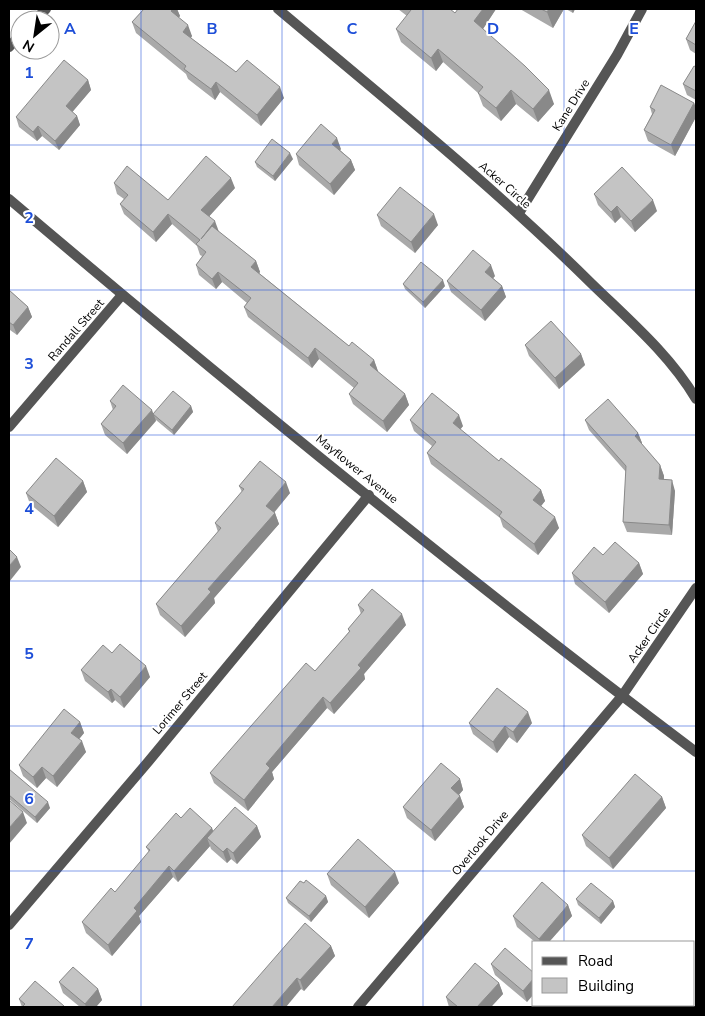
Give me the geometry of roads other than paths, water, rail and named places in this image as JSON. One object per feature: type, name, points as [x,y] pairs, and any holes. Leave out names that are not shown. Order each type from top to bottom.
[{"type":"street","name":"Acker Circle","points":[[278,9],[519,213],[642,333],[685,381],[696,399]]},
{"type":"street","name":"Kane Drive","points":[[519,213],[617,55],[642,9]]},
{"type":"street","name":"Mayflower Avenue","points":[[9,199],[122,295],[369,495],[622,696],[696,752]]},
{"type":"street","name":"Randall Street","points":[[9,427],[122,295]]},
{"type":"street","name":"Lorimer Street","points":[[9,925],[148,762],[369,495]]},
{"type":"street","name":"Acker Circle","points":[[622,696],[696,588]]},
{"type":"street","name":"Overlook Drive","points":[[358,1007],[622,696]]}]
